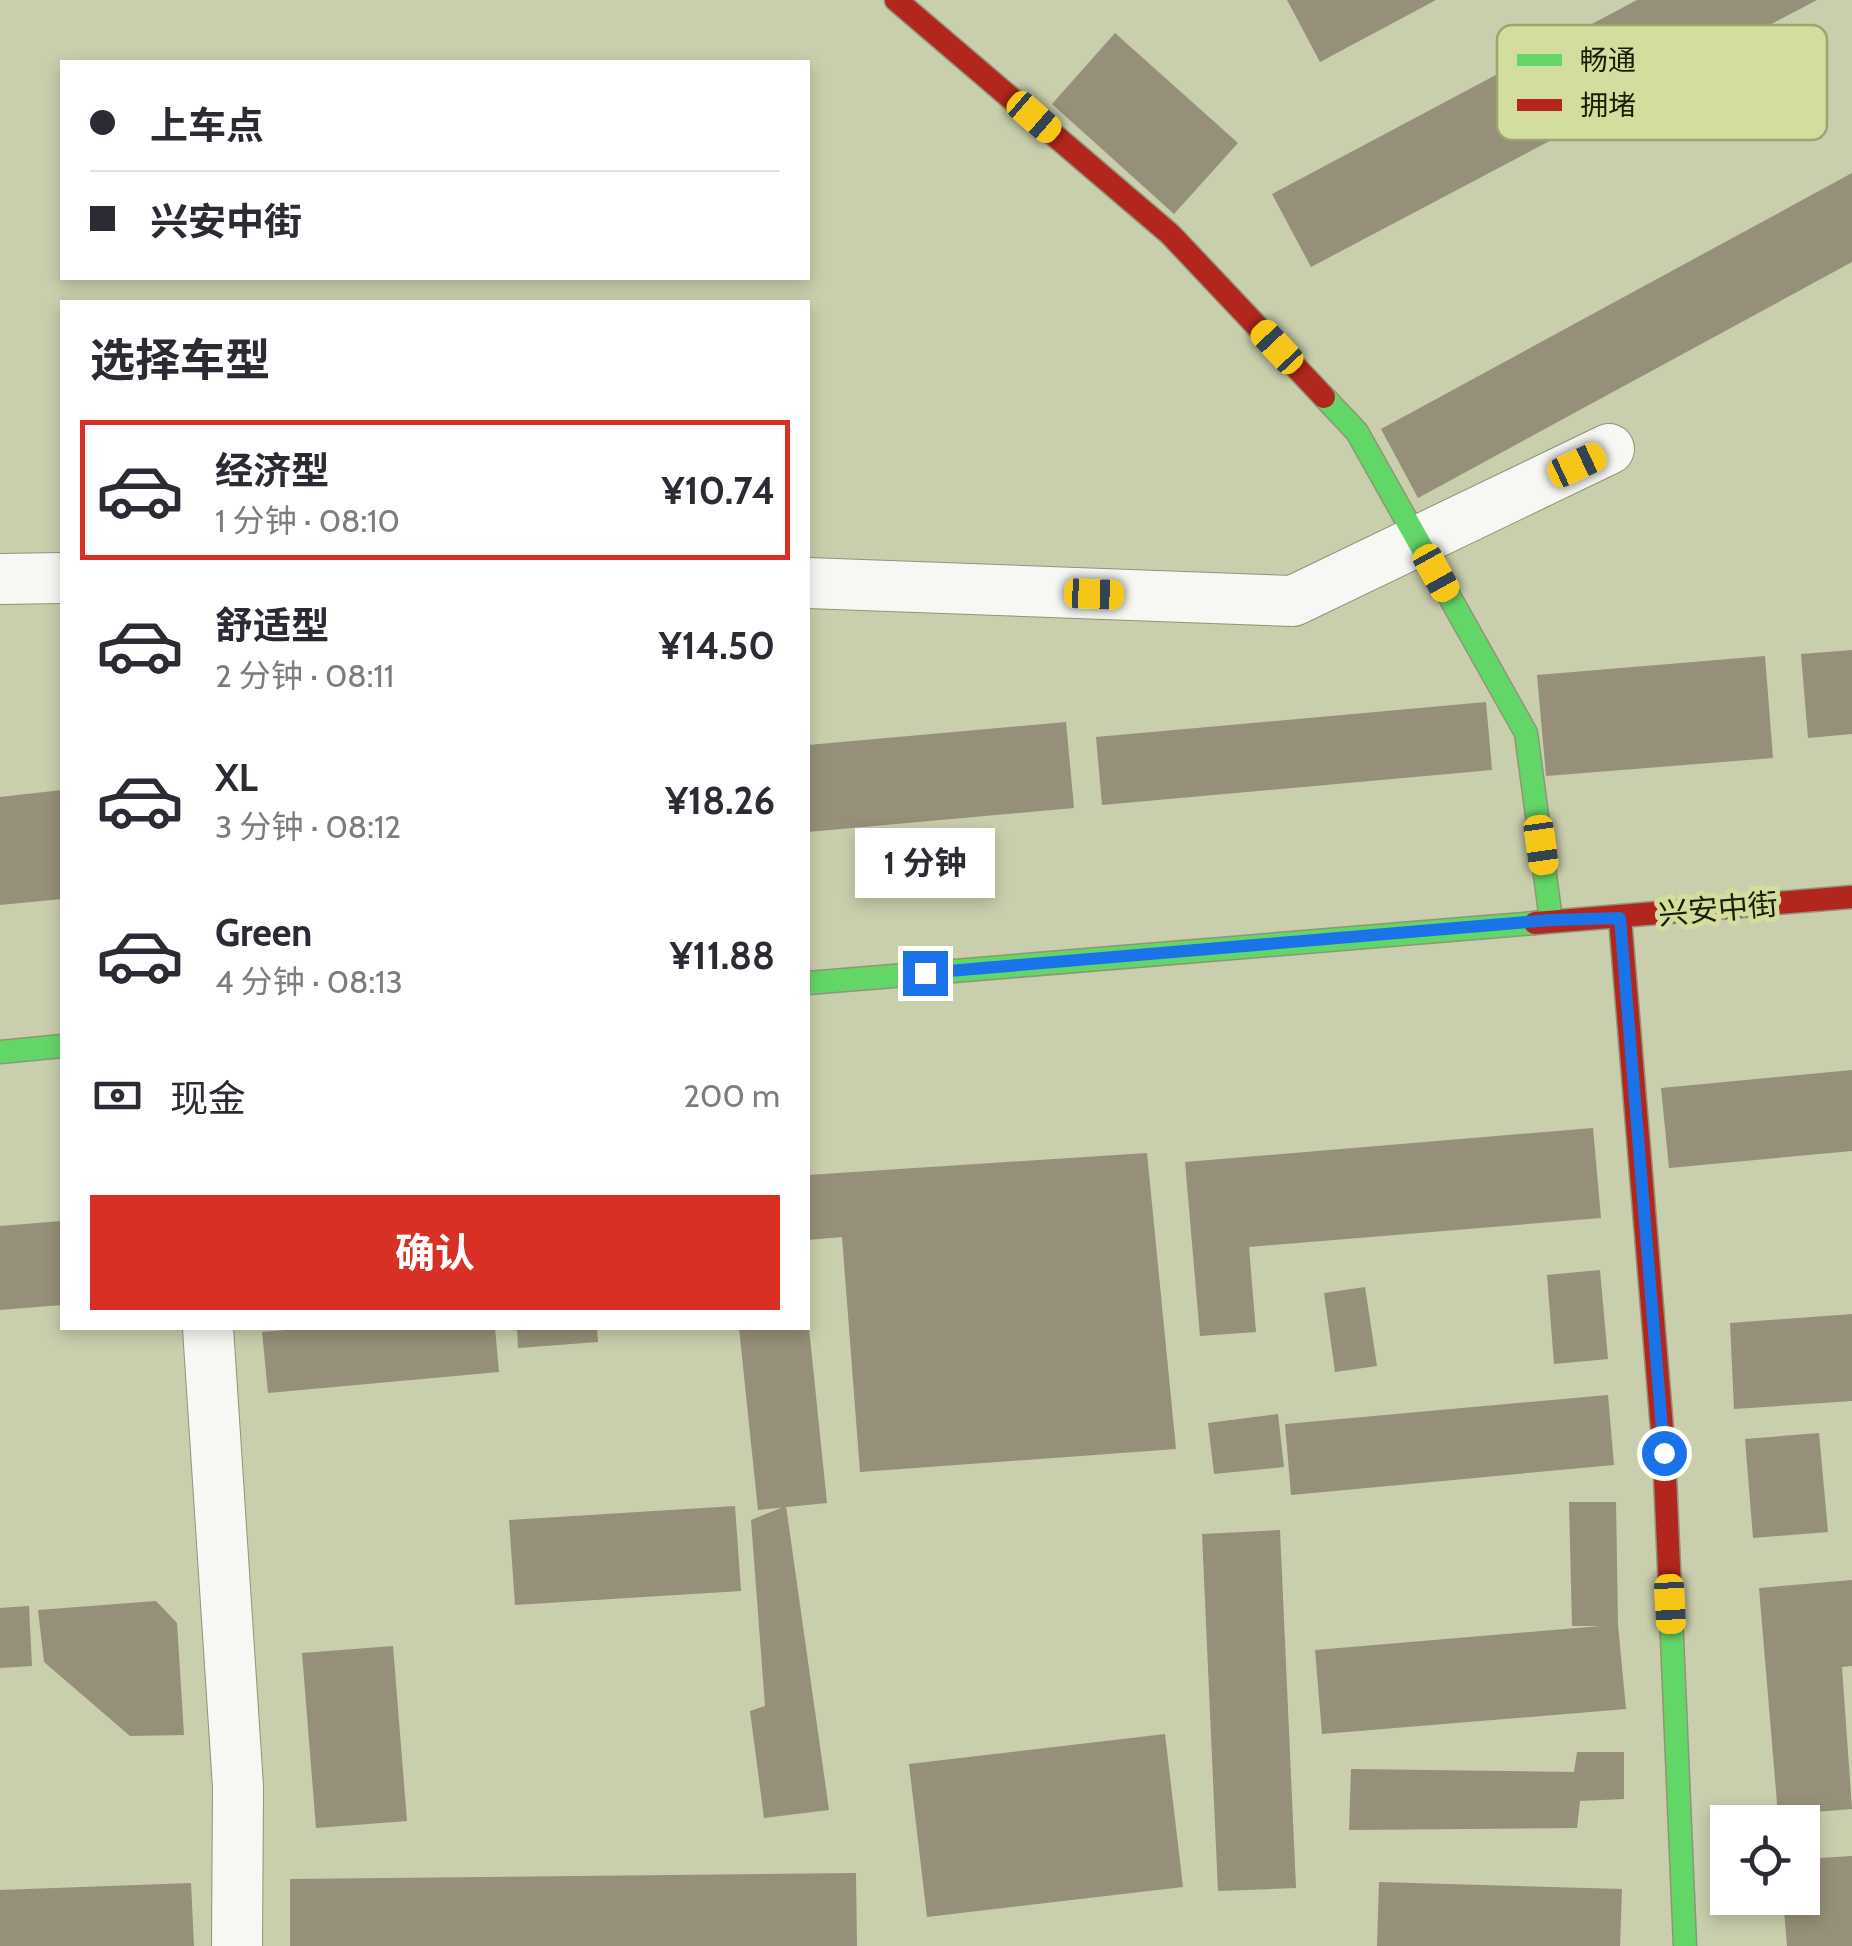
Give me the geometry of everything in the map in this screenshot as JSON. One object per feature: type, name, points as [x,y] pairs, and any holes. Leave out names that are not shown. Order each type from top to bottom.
[{"type":"main road","points":[[896,0],[1170,234],[1357,432],[1526,733],[1551,920]]},
{"type":"main road","name":"兴安中街","points":[[810,983],[1852,897]]},
{"type":"main road","points":[[1620,918],[1664,1453],[1684,1946]]},
{"type":"main road","points":[[0,1052],[60,1046]]},
{"type":"street","points":[[810,584],[1293,601],[1609,450]]},
{"type":"street","points":[[0,579],[60,578]]},
{"type":"street","points":[[208,1330],[238,1787],[237,1946]]},
{"type":"building","points":[[1287,0],[1436,0],[1320,62]]},
{"type":"building","points":[[1637,0],[1817,0],[1770,25],[1590,25]]},
{"type":"building","points":[[1115,33],[1238,143],[1174,214],[1052,104]]},
{"type":"building","points":[[1497,74],[1497,140],[1552,140],[1311,267],[1272,194]]},
{"type":"building","points":[[1852,173],[1852,262],[1418,498],[1381,429]]},
{"type":"building","points":[[1852,650],[1852,734],[1808,738],[1801,654]]},
{"type":"building","points":[[1765,656],[1773,758],[1546,776],[1537,675]]},
{"type":"building","points":[[1486,702],[1492,770],[1102,805],[1096,737]]},
{"type":"building","points":[[1066,722],[1074,808],[810,832],[810,745]]},
{"type":"building","points":[[60,790],[60,899],[0,905],[0,797]]},
{"type":"building","points":[[1852,1070],[1852,1151],[1669,1168],[1661,1088]]},
{"type":"building","points":[[1593,1128],[1601,1218],[1249,1247],[1256,1332],[1200,1336],[1185,1162]]},
{"type":"building","points":[[1147,1153],[1176,1449],[860,1472],[842,1237],[810,1240],[810,1175]]},
{"type":"building","points":[[60,1221],[60,1305],[0,1310],[0,1226]]},
{"type":"building","points":[[1600,1270],[1608,1359],[1554,1364],[1547,1275]]},
{"type":"building","points":[[1365,1287],[1377,1366],[1335,1372],[1324,1293]]},
{"type":"building","points":[[1852,1314],[1852,1401],[1734,1409],[1730,1323]]},
{"type":"building","points":[[495,1330],[499,1372],[268,1393],[262,1332]]},
{"type":"building","points":[[517,1330],[597,1330],[598,1342],[518,1348]]},
{"type":"building","points":[[739,1330],[809,1330],[827,1503],[758,1510]]},
{"type":"building","points":[[1608,1395],[1614,1465],[1291,1495],[1285,1424]]},
{"type":"building","points":[[1278,1414],[1284,1467],[1214,1474],[1208,1423]]},
{"type":"building","points":[[1819,1433],[1828,1532],[1753,1538],[1745,1439]]},
{"type":"building","points":[[1569,1502],[1616,1502],[1618,1625],[1626,1709],[1322,1734],[1315,1650],[1601,1626],[1572,1626]]},
{"type":"building","points":[[735,1506],[741,1591],[515,1605],[509,1520]]},
{"type":"building","points":[[786,1506],[829,1810],[764,1818],[750,1711],[765,1706],[751,1520]]},
{"type":"building","points":[[1280,1530],[1296,1888],[1218,1891],[1202,1534]]},
{"type":"building","points":[[1852,1580],[1852,1666],[1842,1667],[1852,1809],[1820,1812],[1820,1805],[1777,1805],[1759,1588]]},
{"type":"building","points":[[156,1601],[177,1623],[184,1735],[130,1736],[44,1662],[38,1610]]},
{"type":"building","points":[[29,1606],[32,1666],[0,1668],[0,1608]]},
{"type":"building","points":[[393,1646],[407,1821],[316,1828],[302,1653]]},
{"type":"building","points":[[1165,1734],[1183,1887],[927,1917],[909,1764]]},
{"type":"building","points":[[1577,1752],[1624,1752],[1624,1799],[1580,1801],[1577,1828],[1349,1830],[1351,1769],[1574,1772]]},
{"type":"building","points":[[1852,1856],[1852,1946],[1787,1946],[1784,1915],[1820,1915],[1820,1858]]},
{"type":"building","points":[[856,1873],[857,1946],[290,1946],[290,1879]]},
{"type":"building","points":[[1379,1882],[1622,1889],[1620,1946],[1377,1946]]},
{"type":"building","points":[[191,1883],[194,1946],[0,1946],[0,1890]]},
{"type":"traffic: fast","points":[[1324,397],[1357,432],[1526,733],[1551,920]]},
{"type":"traffic: fast","points":[[810,983],[1535,923]]},
{"type":"traffic: fast","points":[[0,1052],[60,1046]]},
{"type":"traffic: fast","points":[[1670,1591],[1685,1946]]},
{"type":"traffic: jam","points":[[896,0],[1170,234],[1324,397]]},
{"type":"traffic: jam","points":[[1535,923],[1852,897]]},
{"type":"traffic: jam","points":[[1620,918],[1664,1453],[1670,1591]]},
{"type":"route","points":[[925,973],[1551,920],[1620,918],[1664,1453]]}]
